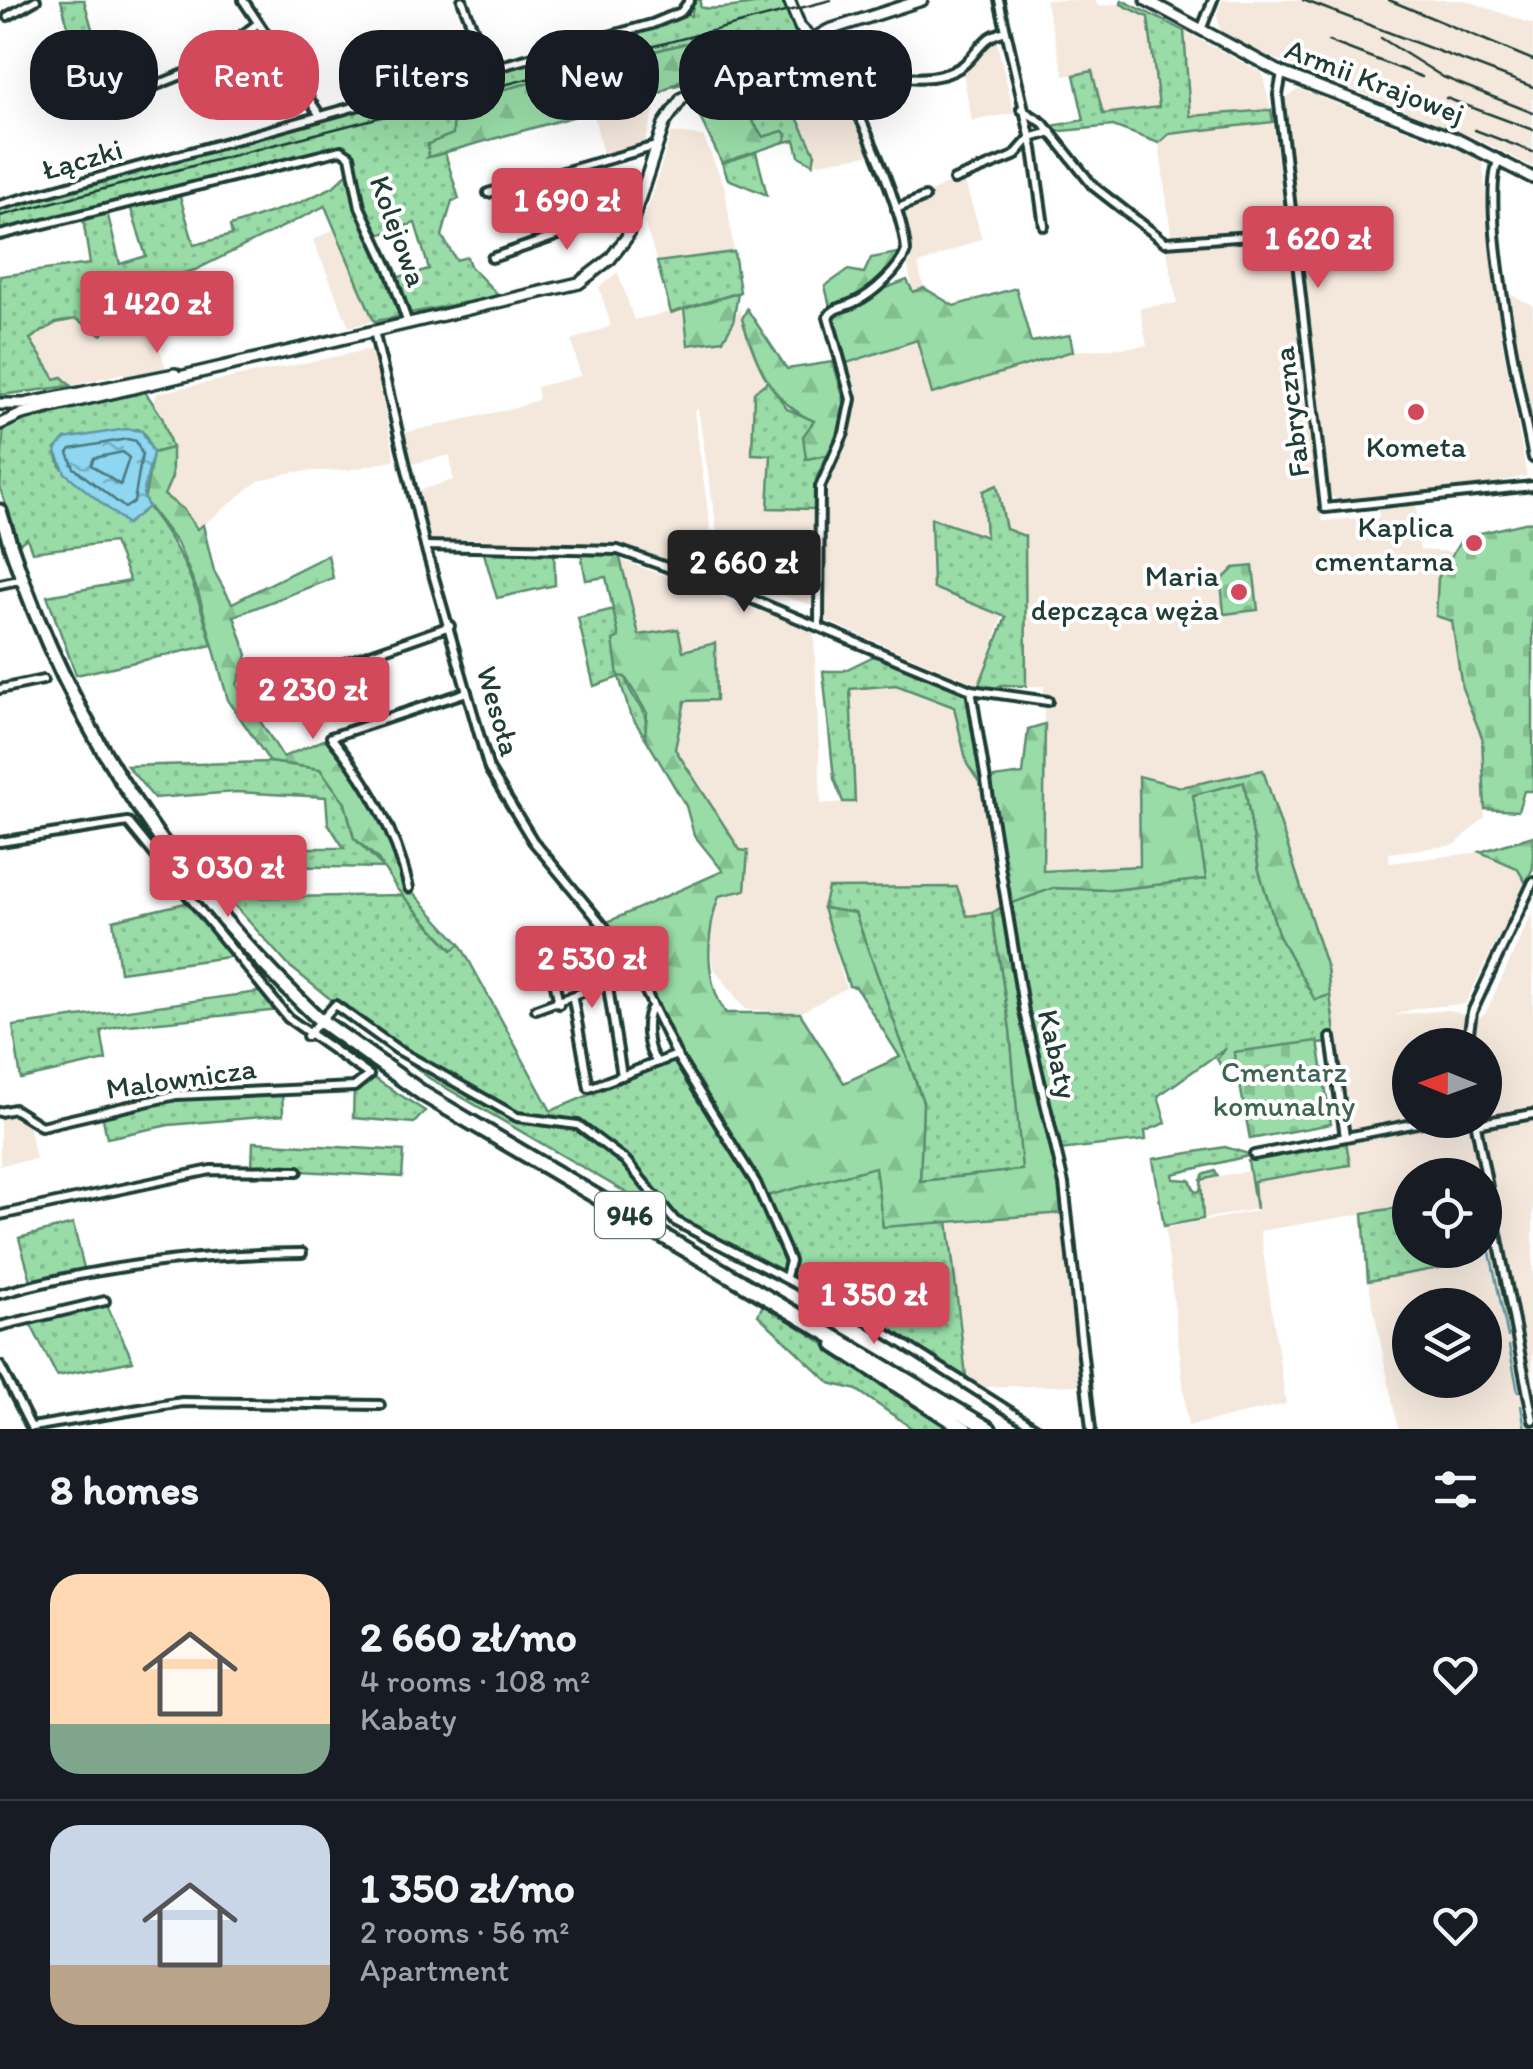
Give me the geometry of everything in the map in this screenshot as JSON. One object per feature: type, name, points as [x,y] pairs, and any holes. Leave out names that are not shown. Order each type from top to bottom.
[{"type":"highway","name":"946","points":[[321,1021],[392,1074],[990,1429]]},
{"type":"highway","name":"946","points":[[797,1316],[966,1429]]},
{"type":"main road","name":"946","points":[[1,515],[72,698],[120,783],[232,931],[321,1021]]},
{"type":"street","points":[[8,16],[36,0]]},
{"type":"street","points":[[243,0],[261,30]]},
{"type":"street","points":[[462,0],[473,30]]},
{"type":"street","name":"Łączki","points":[[505,63],[672,17],[690,0]]},
{"type":"street","points":[[789,0],[804,30]]},
{"type":"street","points":[[837,30],[922,0]]},
{"type":"street","points":[[999,0],[1003,32],[1030,138],[1044,226]]},
{"type":"street","name":"Armii Krajowej","points":[[1146,0],[1282,73],[1499,160],[1533,178]]},
{"type":"street","points":[[1201,30],[1212,0]]},
{"type":"street","points":[[158,84],[199,68],[257,24]]},
{"type":"street","points":[[912,75],[928,77],[963,66],[985,39],[1003,32]]},
{"type":"street","name":"Fabryczna","points":[[1282,73],[1278,95],[1325,508],[1533,486]]},
{"type":"street","points":[[0,424],[22,414],[193,372],[578,283],[617,251],[637,208],[670,112],[679,104]]},
{"type":"street","name":"Łączki","points":[[319,114],[339,109]]},
{"type":"street","points":[[1021,109],[1051,132],[1093,186],[1165,242],[1294,232]]},
{"type":"street","name":"Łączki","points":[[0,205],[298,120]]},
{"type":"street","points":[[819,625],[820,487],[850,410],[828,317],[870,292],[906,256],[896,208],[859,120]]},
{"type":"street","points":[[954,180],[1014,156],[1030,138],[1051,132]]},
{"type":"street","points":[[488,193],[656,146]]},
{"type":"street","name":"Kolejowa","points":[[0,235],[342,150],[350,156],[360,207],[390,271],[408,324]]},
{"type":"street","points":[[1499,160],[1494,182],[1501,275],[1533,458]]},
{"type":"street","points":[[896,208],[925,197]]},
{"type":"street","points":[[492,258],[637,208]]},
{"type":"street","name":"Wesoła","points":[[374,331],[426,546],[489,769],[504,798],[635,973],[677,1056],[756,1183],[787,1252],[786,1277]]},
{"type":"street","points":[[0,404],[24,404],[193,372]]},
{"type":"street","points":[[426,546],[618,550],[819,625],[972,690],[1048,701]]},
{"type":"street","points":[[0,584],[24,579]]},
{"type":"street","points":[[272,708],[280,704],[285,684],[450,626]]},
{"type":"street","points":[[0,689],[43,680]]},
{"type":"street","name":"Kabaty","points":[[972,690],[1024,1012],[1064,1184],[1092,1429]]},
{"type":"street","points":[[409,888],[401,856],[368,781],[331,737],[466,692]]},
{"type":"street","points":[[0,842],[128,822],[235,956],[307,1036],[335,1005],[398,1050],[518,1117],[578,1125],[626,1161],[675,1221],[867,1321],[1037,1429]]},
{"type":"street","points":[[1469,1028],[1472,1012],[1533,882]]},
{"type":"street","points":[[602,949],[622,1076]]},
{"type":"street","points":[[551,964],[559,1004]]},
{"type":"street","points":[[536,1009],[573,999],[635,973]]},
{"type":"street","points":[[573,999],[586,1086],[593,1088],[677,1056]]},
{"type":"street","points":[[653,1006],[647,1014],[650,1054],[657,1062]]},
{"type":"street","name":"Malownicza","points":[[0,1112],[14,1110],[41,1126],[176,1095],[354,1087],[369,1076],[307,1036]]},
{"type":"street","points":[[1331,1038],[1345,1137]]},
{"type":"street","points":[[1502,1118],[1533,1114]]},
{"type":"street","points":[[1254,1155],[1392,1128]]},
{"type":"street","points":[[1479,1138],[1533,1420]]},
{"type":"street","points":[[0,1216],[210,1170],[298,1170]]},
{"type":"street","points":[[0,1294],[76,1275],[207,1255],[302,1253]]},
{"type":"street","points":[[0,1326],[105,1301]]},
{"type":"street","points":[[0,1366],[32,1428],[180,1402],[380,1405]]},
{"type":"shaded area","points":[[1045,0],[1096,0],[1098,6],[1121,4],[1148,16],[1159,107],[1103,114],[1092,71],[1064,76]]},
{"type":"shaded area","points":[[1222,0],[1465,0],[1533,24],[1533,167],[1475,138],[1256,51],[1220,32],[1217,14]]},
{"type":"shaded area","points":[[1184,31],[1262,73],[1271,110],[1190,117]]},
{"type":"shaded area","points":[[995,34],[1014,113],[972,121],[962,69]]},
{"type":"shaded area","points":[[1299,89],[1482,159],[1501,335],[1527,476],[1432,495],[1342,503],[1328,494],[1285,98]]},
{"type":"shaded area","points":[[595,120],[651,120],[645,143],[603,155]]},
{"type":"shaded area","points":[[798,120],[854,120],[869,155],[813,164],[815,154]]},
{"type":"shaded area","points":[[1273,122],[1322,521],[1379,517],[1378,508],[1416,503],[1420,550],[1454,552],[1438,578],[1452,621],[1462,688],[1482,737],[1485,817],[1455,845],[1389,853],[1390,863],[1480,852],[1518,868],[1526,883],[1465,1004],[1417,1008],[1395,1015],[1448,1010],[1465,1015],[1463,1028],[1392,1028],[1392,1123],[1346,1132],[1331,1038],[1327,968],[1263,770],[1181,787],[1139,777],[1140,867],[1042,871],[1044,686],[1026,686],[1025,537],[1006,529],[983,492],[987,537],[931,519],[933,588],[1004,612],[979,685],[825,620],[822,490],[857,406],[844,364],[917,340],[932,394],[1073,351],[1147,346],[1140,308],[1177,303],[1165,242],[1172,242],[1159,143],[1169,134]]},
{"type":"shaded area","points":[[671,133],[703,136],[725,188],[734,252],[657,262],[644,222]]},
{"type":"shaded area","points":[[963,176],[982,238],[918,265],[924,288],[913,292],[896,209]]},
{"type":"shaded area","points":[[336,228],[374,321],[349,327],[313,240]]},
{"type":"shaded area","points":[[618,272],[634,320],[684,309],[688,345],[725,340],[739,308],[768,381],[754,392],[752,453],[771,455],[768,508],[814,509],[814,606],[724,576],[698,409],[694,411],[715,563],[714,571],[708,575],[611,543],[464,539],[425,546],[417,491],[453,480],[450,455],[412,464],[403,433],[519,407],[539,399],[537,387],[580,376],[572,340],[611,326],[599,287]]},
{"type":"shaded area","points":[[157,282],[168,322],[153,326],[166,368],[126,378],[123,373],[71,386],[62,377],[55,379],[30,338],[56,323],[76,319],[102,334],[136,286]]},
{"type":"shaded area","points":[[1507,293],[1533,305],[1533,424],[1512,323]]},
{"type":"shaded area","points":[[372,349],[395,460],[349,470],[292,472],[258,481],[197,530],[183,509],[164,495],[172,477],[172,448],[162,417],[153,405],[157,393]]},
{"type":"shaded area","points":[[621,560],[814,631],[821,804],[855,801],[850,688],[896,685],[954,706],[967,764],[989,797],[1006,905],[992,913],[967,916],[956,887],[828,888],[823,909],[846,988],[800,1013],[745,1009],[713,967],[708,926],[741,850],[675,749],[685,701],[714,643],[682,651],[638,635]]},
{"type":"shaded area","points":[[1533,911],[1533,1429],[1398,1429],[1368,1281],[1438,1268],[1502,1268],[1502,1158],[1392,1158],[1392,1209],[1260,1231],[1286,1404],[1188,1426],[1165,1228],[1257,1211],[1255,1181],[1349,1165],[1346,1141],[1392,1130],[1392,1138],[1502,1138],[1502,1028],[1475,1028],[1477,1018],[1485,1014]]},
{"type":"shaded area","points":[[13,1112],[27,1121],[36,1159],[0,1165],[0,1114]]},
{"type":"shaded area","points":[[1250,1171],[1256,1209],[1203,1219],[1201,1179]]},
{"type":"shaded area","points":[[1065,1215],[1086,1385],[978,1387],[966,1376],[948,1220]]},
{"type":"green space","points":[[61,0],[84,0],[92,30],[69,30]]},
{"type":"green space","points":[[694,0],[701,0],[700,7],[717,8],[789,0],[800,27],[679,30],[679,45],[659,50],[659,30],[635,30],[681,12],[691,16]]},
{"type":"green space","points":[[1122,0],[1184,31],[1190,116],[1271,110],[1273,122],[1169,134],[1159,143],[1113,126],[1051,132],[1052,126],[1084,120],[1074,75],[1092,71],[1103,114],[1159,107],[1148,17],[1121,4]]},
{"type":"green space","points":[[679,45],[679,81],[659,93],[659,50]]},
{"type":"green space","points":[[525,60],[525,85],[505,90],[505,66]]},
{"type":"green space","points":[[525,84],[525,120],[561,120],[428,157],[428,144],[453,134],[453,120],[505,120],[505,89]]},
{"type":"green space","points":[[339,112],[339,120],[453,120],[453,134],[428,157],[445,153],[459,199],[452,201],[442,236],[456,260],[467,257],[470,266],[499,296],[410,313],[395,278],[429,269],[415,223],[375,236],[405,316],[374,321],[325,206],[195,270],[136,286],[102,335],[76,319],[56,323],[30,339],[55,379],[62,377],[71,386],[0,395],[0,276],[90,264],[83,219],[0,239],[0,205]],"holes":[[[330,154],[345,157],[349,172],[333,187],[230,226],[232,235],[194,245],[179,193]],[[130,206],[146,256],[120,264],[107,212]]]},
{"type":"green space","points":[[701,120],[752,120],[763,137],[783,131],[787,135],[784,142],[722,163]]},
{"type":"green space","points":[[752,120],[798,120],[815,154],[813,164],[799,156],[795,140],[784,142],[787,135],[764,138]]},
{"type":"green space","points":[[756,152],[767,195],[728,179],[722,163]]},
{"type":"green space","points":[[734,252],[740,292],[671,313],[657,262]]},
{"type":"green space","points":[[902,252],[900,260],[885,271],[881,290],[907,280],[913,292],[924,288],[954,306],[1016,288],[1031,342],[1070,335],[1073,351],[932,394],[917,340],[844,364],[825,286],[848,270],[864,273],[871,258]]},
{"type":"green space","points":[[738,293],[733,323],[723,340],[688,345],[684,309]]},
{"type":"green space","points":[[747,309],[787,369],[833,362],[845,409],[827,455],[806,459],[803,436],[814,421],[786,403],[767,379],[742,319]]},
{"type":"green space","points":[[768,381],[787,409],[815,421],[806,459],[827,455],[816,479],[814,509],[768,508],[771,455],[752,454],[754,392]]},
{"type":"green space","points":[[142,387],[162,417],[172,448],[153,453],[145,434],[137,429],[65,439],[55,449],[60,466],[127,523],[148,507],[188,572],[212,645],[76,675],[47,596],[130,581],[114,542],[32,552],[27,538],[19,544],[0,488],[4,422],[22,414],[47,417],[74,402]]},
{"type":"green space","points":[[172,448],[172,477],[164,495],[183,509],[197,529],[203,525],[214,571],[232,603],[328,555],[333,578],[234,616],[247,655],[237,685],[283,757],[331,737],[368,781],[401,856],[409,888],[460,944],[453,950],[397,889],[378,859],[354,838],[345,803],[320,769],[270,762],[228,700],[198,592],[178,545],[144,500],[153,453]]},
{"type":"green space","points":[[997,485],[1006,529],[1025,536],[1026,686],[1001,685],[992,691],[979,685],[1006,617],[933,588],[931,518],[986,537],[983,491]]},
{"type":"green space","points":[[1533,521],[1533,791],[1524,791],[1518,811],[1485,809],[1482,737],[1462,688],[1452,621],[1436,616],[1438,578],[1463,537]]},
{"type":"green space","points":[[554,547],[555,585],[497,598],[483,550]]},
{"type":"green space","points":[[580,547],[618,550],[639,635],[678,629],[683,651],[715,643],[716,700],[685,701],[675,749],[740,850],[748,851],[745,890],[719,896],[712,925],[709,956],[719,1001],[726,1013],[800,1013],[844,1083],[900,1057],[856,987],[849,986],[823,908],[855,913],[923,1102],[920,1181],[1022,1170],[1010,1029],[992,913],[1006,904],[989,797],[993,778],[1023,774],[1028,729],[1045,724],[1043,871],[1140,866],[1139,776],[1181,787],[1263,770],[1327,968],[1330,995],[1315,1000],[1279,936],[1259,870],[1244,782],[1193,795],[1206,879],[1112,890],[1053,888],[1007,905],[1024,1012],[1062,1183],[1064,1213],[883,1227],[875,1167],[763,1197],[678,1058],[605,923],[723,871],[694,835],[686,806],[645,737],[647,713],[625,677],[618,676],[613,640],[619,637],[606,577],[586,580]]},
{"type":"green space","points":[[1253,566],[1258,610],[1224,614],[1221,581],[1234,568]]},
{"type":"green space","points":[[614,609],[624,671],[645,718],[645,737],[630,714],[619,677],[594,686],[578,618]]},
{"type":"green space","points":[[878,654],[971,690],[989,797],[967,764],[954,707],[896,685],[850,689],[855,802],[843,802],[834,779],[823,671],[843,671]]},
{"type":"green space","points":[[270,762],[320,769],[345,803],[354,838],[384,868],[270,866],[265,848],[344,848],[328,823],[326,797],[236,792],[154,798],[127,766]]},
{"type":"green space","points":[[1244,782],[1259,870],[1279,936],[1315,999],[1330,995],[1335,1034],[1328,1043],[1234,1053],[1235,1058],[1222,1068],[1217,1059],[1226,1048],[1158,1096],[1166,1123],[1145,1131],[1146,1140],[1060,1150],[1032,1046],[1006,905],[1053,888],[1112,890],[1206,879],[1192,795]]},
{"type":"green space","points":[[1533,836],[1533,868],[1526,883],[1517,868],[1480,852]]},
{"type":"green space","points":[[957,887],[967,916],[992,913],[1010,1029],[1023,1170],[920,1181],[923,1102],[855,913],[823,908],[828,888]]},
{"type":"green space","points":[[402,895],[452,950],[460,944],[551,1111],[678,1058],[876,1167],[883,1226],[948,1220],[966,1376],[978,1387],[976,1391],[867,1321],[675,1221],[429,1078],[288,965],[228,898]]},
{"type":"green space","points":[[190,902],[235,956],[120,972],[113,920]]},
{"type":"green space","points":[[265,991],[280,1010],[119,1026],[101,1031],[106,1060],[21,1079],[13,1026]]},
{"type":"green space","name":"Cmentarz komunalny","points":[[1318,1041],[1331,1124],[1250,1139],[1234,1052]]},
{"type":"green space","points":[[369,1075],[425,1111],[414,1123],[353,1118],[354,1087]]},
{"type":"green space","points":[[282,1088],[283,1115],[169,1125],[107,1138],[102,1114],[176,1095]]},
{"type":"green space","points":[[1346,1141],[1350,1165],[1254,1181],[1256,1209],[1248,1161]]},
{"type":"green space","points":[[253,1142],[404,1151],[402,1177],[252,1168]]},
{"type":"green space","points":[[1225,1147],[1252,1155],[1173,1174],[1174,1179],[1190,1180],[1195,1192],[1200,1191],[1201,1184],[1203,1219],[1164,1226],[1153,1159]]},
{"type":"green space","points":[[1215,1171],[1218,1176],[1202,1180],[1203,1175]]},
{"type":"green space","points":[[1392,1209],[1392,1268],[1439,1268],[1368,1281],[1363,1213]]},
{"type":"green space","points":[[73,1224],[85,1272],[32,1284],[19,1238]]},
{"type":"green space","points":[[105,1301],[133,1361],[57,1376],[28,1319]]},
{"type":"green space","points":[[764,1303],[949,1429],[913,1429],[857,1390],[830,1383],[758,1315]]},
{"type":"water","points":[[126,429],[142,431],[153,453],[143,494],[148,507],[127,524],[65,473],[55,449],[65,439]]},
{"type":"waterway","points":[[1493,1268],[1508,1337]]},
{"type":"waterway","points":[[1509,1346],[1518,1392]]},
{"type":"waterway","points":[[1521,1406],[1525,1429]]},
{"type":"railway","points":[[0,216],[831,0]]},
{"type":"railway","points":[[1303,0],[1533,87]]},
{"type":"railway","points":[[1389,0],[1533,60]]},
{"type":"railway","points":[[1381,38],[1443,77],[1533,113]]},
{"type":"railway","points":[[1328,41],[1422,77]]},
{"type":"railway","points":[[1446,98],[1533,130]]},
{"type":"railway","points":[[1475,130],[1533,152]]},
{"type":"place","name":"Kometa","points":[[1416,412]]},
{"type":"place","name":"Kaplica cmentarna","points":[[1474,543]]},
{"type":"place","name":"Maria depcząca węża","points":[[1239,592]]}]
